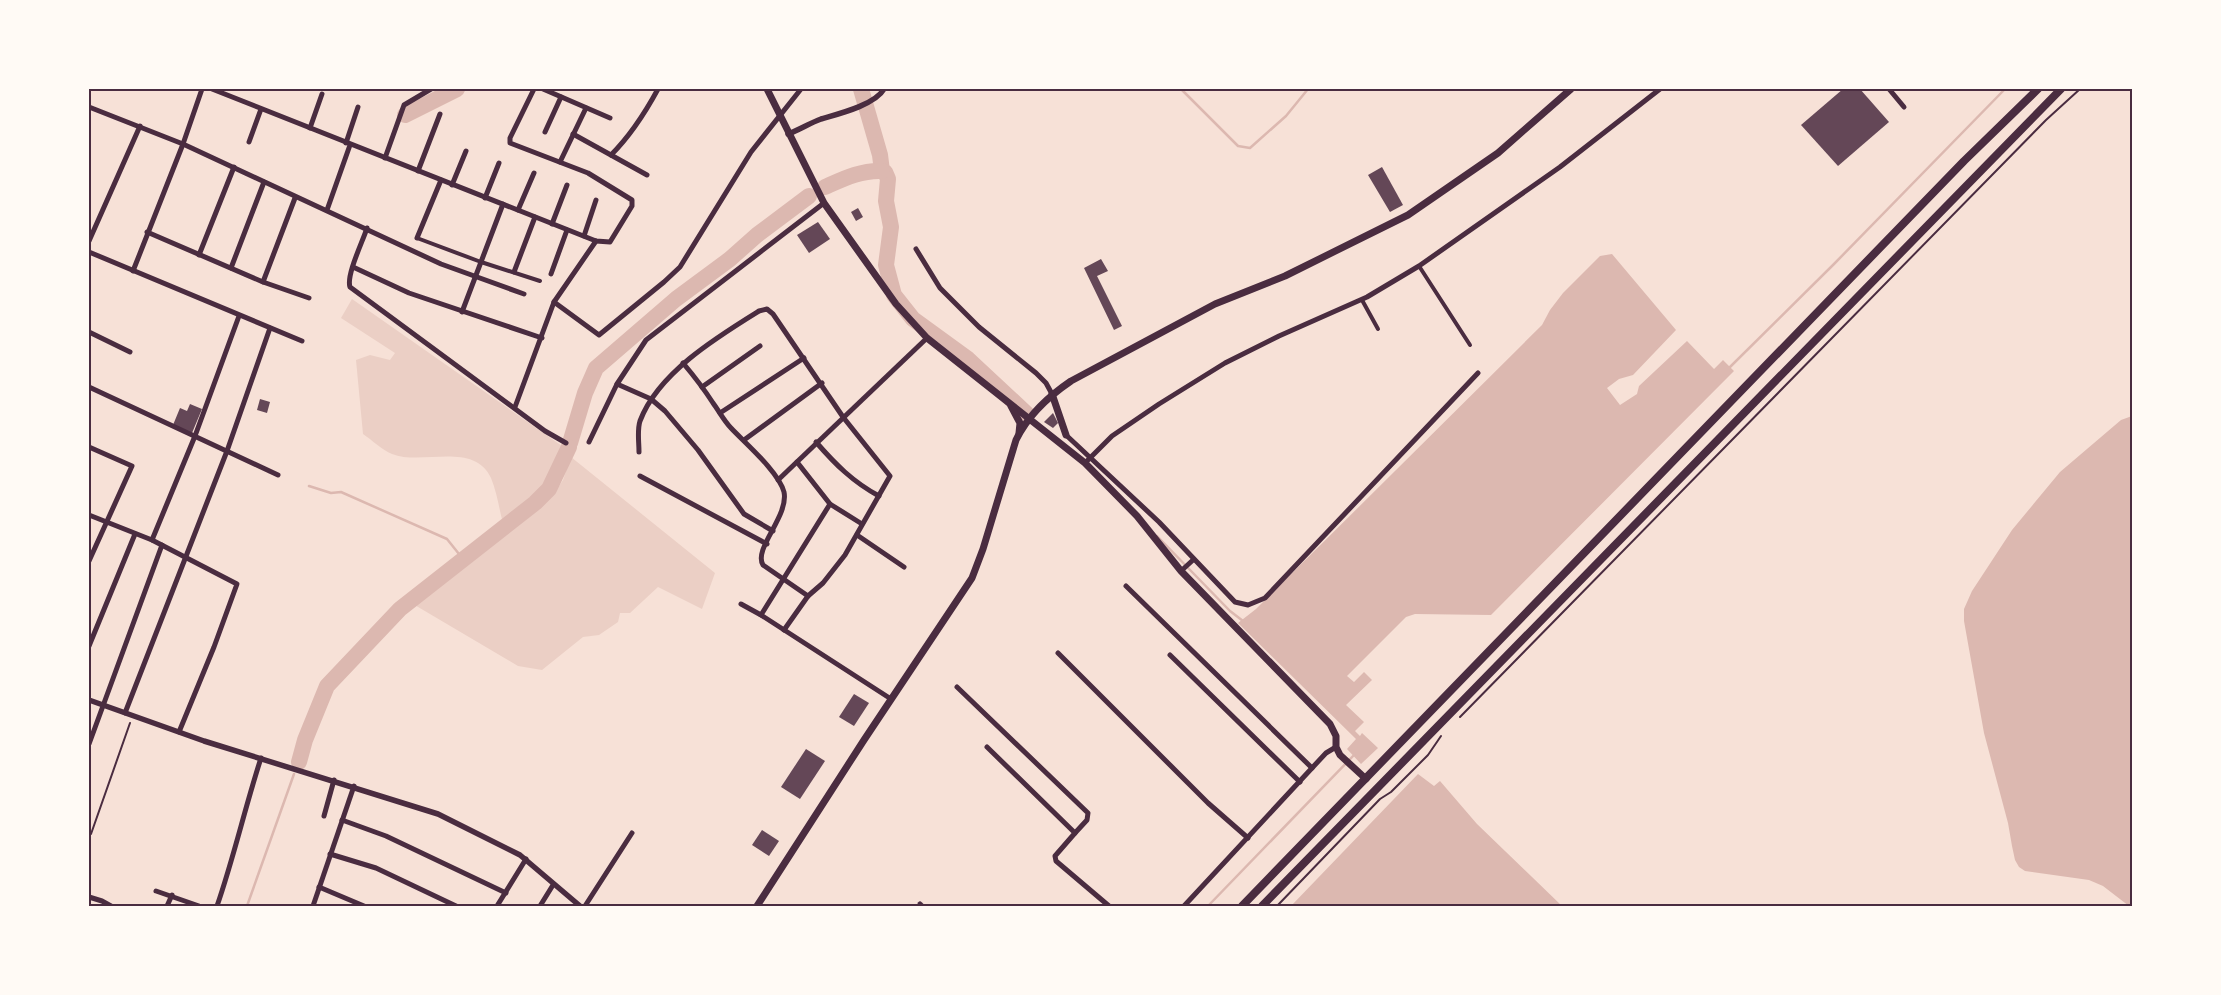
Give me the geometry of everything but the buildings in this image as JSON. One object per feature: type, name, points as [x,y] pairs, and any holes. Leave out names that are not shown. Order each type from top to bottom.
[{"type":"main road","points":[[767,89],[824,203],[896,304],[927,338],[1009,401],[1033,415],[1088,460],[1138,516],[1182,570],[1330,724],[1336,736],[1336,747],[1340,755],[1366,779]]},
{"type":"main road","points":[[1019,433],[1052,394],[1071,381],[1215,304],[1285,276],[1402,219],[1498,153],[1571,89]]},
{"type":"main road","points":[[1242,906],[1964,161],[2038,89]]},
{"type":"main road","points":[[1262,906],[2061,89]]},
{"type":"main road","points":[[1052,394],[1066,436]]},
{"type":"main road","points":[[757,906],[890,699],[972,578],[983,549],[1019,433],[1020,422],[1009,401]]},
{"type":"street","points":[[133,271],[183,144],[202,89]]},
{"type":"street","points":[[212,89],[567,230],[596,241],[610,242],[632,206],[632,200],[594,176],[510,142],[510,138],[534,89]]},
{"type":"street","points":[[385,158],[404,105],[431,89]]},
{"type":"street","points":[[543,89],[610,118]]},
{"type":"street","points":[[611,155],[636,126],[658,89]]},
{"type":"street","points":[[554,302],[599,335],[664,282],[680,267],[751,152],[801,89]]},
{"type":"street","points":[[788,134],[871,101],[877,98],[884,89]]},
{"type":"street","points":[[1088,460],[1112,436],[1225,363],[1279,336],[1362,300],[1419,266],[1560,167],[1660,89]]},
{"type":"street","points":[[1889,89],[1904,107]]},
{"type":"street","points":[[310,128],[322,94]]},
{"type":"street","points":[[545,132],[561,97]]},
{"type":"street","points":[[89,107],[183,144],[295,198],[367,228],[441,264],[524,294]]},
{"type":"street","points":[[327,210],[358,107]]},
{"type":"street","points":[[249,142],[261,108]]},
{"type":"street","points":[[560,162],[586,108]]},
{"type":"street","points":[[418,171],[440,114]]},
{"type":"street","points":[[89,241],[140,126]]},
{"type":"street","points":[[573,134],[647,175]]},
{"type":"street","points":[[452,185],[466,151]]},
{"type":"street","points":[[485,198],[499,162]]},
{"type":"street","points":[[199,255],[234,167]]},
{"type":"street","points":[[518,210],[534,173]]},
{"type":"street","points":[[441,180],[417,238],[481,262],[540,281]]},
{"type":"street","points":[[231,268],[264,182]]},
{"type":"street","points":[[552,224],[567,185]]},
{"type":"street","points":[[263,282],[295,198]]},
{"type":"street","points":[[584,236],[596,200]]},
{"type":"street","points":[[589,442],[617,384],[646,340],[824,203]]},
{"type":"street","points":[[462,312],[503,204]]},
{"type":"street","points":[[514,272],[535,217]]},
{"type":"street","points":[[367,228],[348,283],[350,287],[545,430],[566,443]]},
{"type":"street","points":[[551,274],[567,230]]},
{"type":"street","points":[[147,232],[263,282],[309,298]]},
{"type":"street","points":[[515,407],[554,302],[596,241]]},
{"type":"street","points":[[916,249],[940,288],[979,327],[1036,373],[1046,383],[1052,394]]},
{"type":"street","points":[[89,252],[302,341]]},
{"type":"street","points":[[1419,266],[1470,345]]},
{"type":"street","points":[[353,267],[409,293],[542,338]]},
{"type":"street","points":[[1362,300],[1378,329]]},
{"type":"street","points":[[639,452],[640,422],[652,399],[683,363],[712,340],[759,310],[767,309],[773,314],[822,383],[843,417],[890,476],[845,554],[823,583],[808,596],[784,630]]},
{"type":"street","points":[[152,540],[195,436],[240,316]]},
{"type":"street","points":[[125,712],[227,451],[270,328]]},
{"type":"street","points":[[89,332],[130,352]]},
{"type":"street","points":[[778,480],[927,338]]},
{"type":"street","points":[[702,387],[760,346]]},
{"type":"street","points":[[720,413],[804,358]]},
{"type":"street","points":[[683,363],[730,428],[744,440],[778,480],[784,494],[784,504],[767,544],[760,553],[760,561],[808,596]]},
{"type":"street","points":[[1066,436],[1088,460],[1159,522],[1192,561],[1235,602],[1248,605],[1266,598],[1478,373]]},
{"type":"street","points":[[744,440],[822,383]]},
{"type":"street","points":[[617,384],[652,399],[677,423],[744,514],[773,531]]},
{"type":"street","points":[[89,387],[278,475]]},
{"type":"street","points":[[816,442],[839,468],[860,486],[878,496]]},
{"type":"street","points":[[89,448],[132,466],[89,561]]},
{"type":"street","points":[[796,462],[830,504],[862,524]]},
{"type":"street","points":[[640,476],[767,544]]},
{"type":"street","points":[[761,615],[782,578],[830,504]]},
{"type":"street","points":[[89,515],[152,540],[234,582],[237,586],[179,732]]},
{"type":"street","points":[[89,646],[136,534]]},
{"type":"street","points":[[857,535],[904,567]]},
{"type":"street","points":[[89,744],[162,545]]},
{"type":"street","points":[[1182,570],[1192,561]]},
{"type":"street","points":[[1126,586],[1312,768]]},
{"type":"street","points":[[741,604],[890,699]]},
{"type":"street","points":[[1058,653],[1208,803],[1248,838]]},
{"type":"street","points":[[1170,655],[1300,782]]},
{"type":"street","points":[[957,687],[1088,813],[1087,820],[1055,856],[1056,861],[1109,906]]},
{"type":"street","points":[[89,700],[179,732],[438,814],[502,845],[526,859],[580,906]]},
{"type":"street","points":[[988,747],[1075,833]]},
{"type":"street","points":[[1184,906],[1326,753],[1336,747]]},
{"type":"street","points":[[217,906],[261,758]]},
{"type":"street","points":[[324,816],[334,780]]},
{"type":"street","points":[[312,906],[354,786]]},
{"type":"street","points":[[342,820],[386,836],[506,892]]},
{"type":"street","points":[[586,906],[632,833]]},
{"type":"street","points":[[330,854],[376,868],[456,906]]},
{"type":"street","points":[[497,906],[526,859]]},
{"type":"street","points":[[540,906],[554,885]]},
{"type":"street","points":[[319,887],[364,906]]},
{"type":"street","points":[[156,891],[199,906]]},
{"type":"street","points":[[167,906],[172,895]]},
{"type":"street","points":[[89,897],[110,906]]},
{"type":"path","points":[[1456,721],[2046,120],[2080,89]]},
{"type":"path","points":[[91,834],[132,716]]},
{"type":"path","points":[[1277,906],[1380,798],[1391,792],[1428,755],[1442,735]]},
{"type":"shaded area","points":[[1612,254],[1676,330],[1633,375],[1619,379],[1607,388],[1620,405],[1637,394],[1639,386],[1687,341],[1714,369],[1723,360],[1734,371],[1491,615],[1415,614],[1406,617],[1347,676],[1354,682],[1364,672],[1372,680],[1346,705],[1364,722],[1355,731],[1360,736],[1362,733],[1378,748],[1361,764],[1347,749],[1356,739],[1238,623],[1256,609],[1542,325],[1550,310],[1563,293],[1600,256]]},
{"type":"shaded area","points":[[352,299],[565,448],[548,488],[503,523],[491,478],[483,467],[473,460],[460,457],[404,457],[392,454],[363,434],[356,360],[370,355],[390,360],[395,353],[341,318]]},
{"type":"shaded area","points":[[2132,416],[2132,906],[2129,906],[2103,886],[2089,880],[2025,871],[2019,867],[2015,860],[2008,823],[1984,733],[1964,621],[1964,609],[1972,591],[2012,530],[2060,472],[2121,420]]},
{"type":"shaded area","points":[[571,457],[715,573],[702,609],[658,587],[630,613],[620,613],[618,622],[599,635],[583,637],[542,670],[518,666],[413,604],[553,495],[563,480]]},
{"type":"shaded area","points":[[1418,774],[1434,786],[1440,781],[1477,824],[1562,906],[1291,906]]},
{"type":"waterway","points":[[405,115],[457,89]]},
{"type":"waterway","points":[[861,89],[880,155],[882,171]]},
{"type":"waterway","points":[[1181,89],[1238,146],[1250,148],[1286,116],[1308,89]]},
{"type":"waterway","points":[[1730,367],[1834,264],[2005,89]]},
{"type":"waterway","points":[[882,171],[885,172],[888,179],[886,201],[891,227],[886,265],[894,295],[913,319],[968,359],[1027,414]]},
{"type":"waterway","points":[[825,187],[859,174],[882,171]]},
{"type":"waterway","points":[[570,443],[585,393],[596,368],[676,299],[809,196]]},
{"type":"waterway","points":[[299,762],[305,740],[327,686],[400,609],[535,503],[549,489],[569,447]]},
{"type":"waterway","points":[[309,486],[331,493],[341,492],[447,539],[463,559]]},
{"type":"waterway","points":[[1157,536],[1230,611],[1243,621],[1246,621]]},
{"type":"waterway","points":[[1208,906],[1355,754]]},
{"type":"waterway","points":[[247,906],[294,774]]}]
